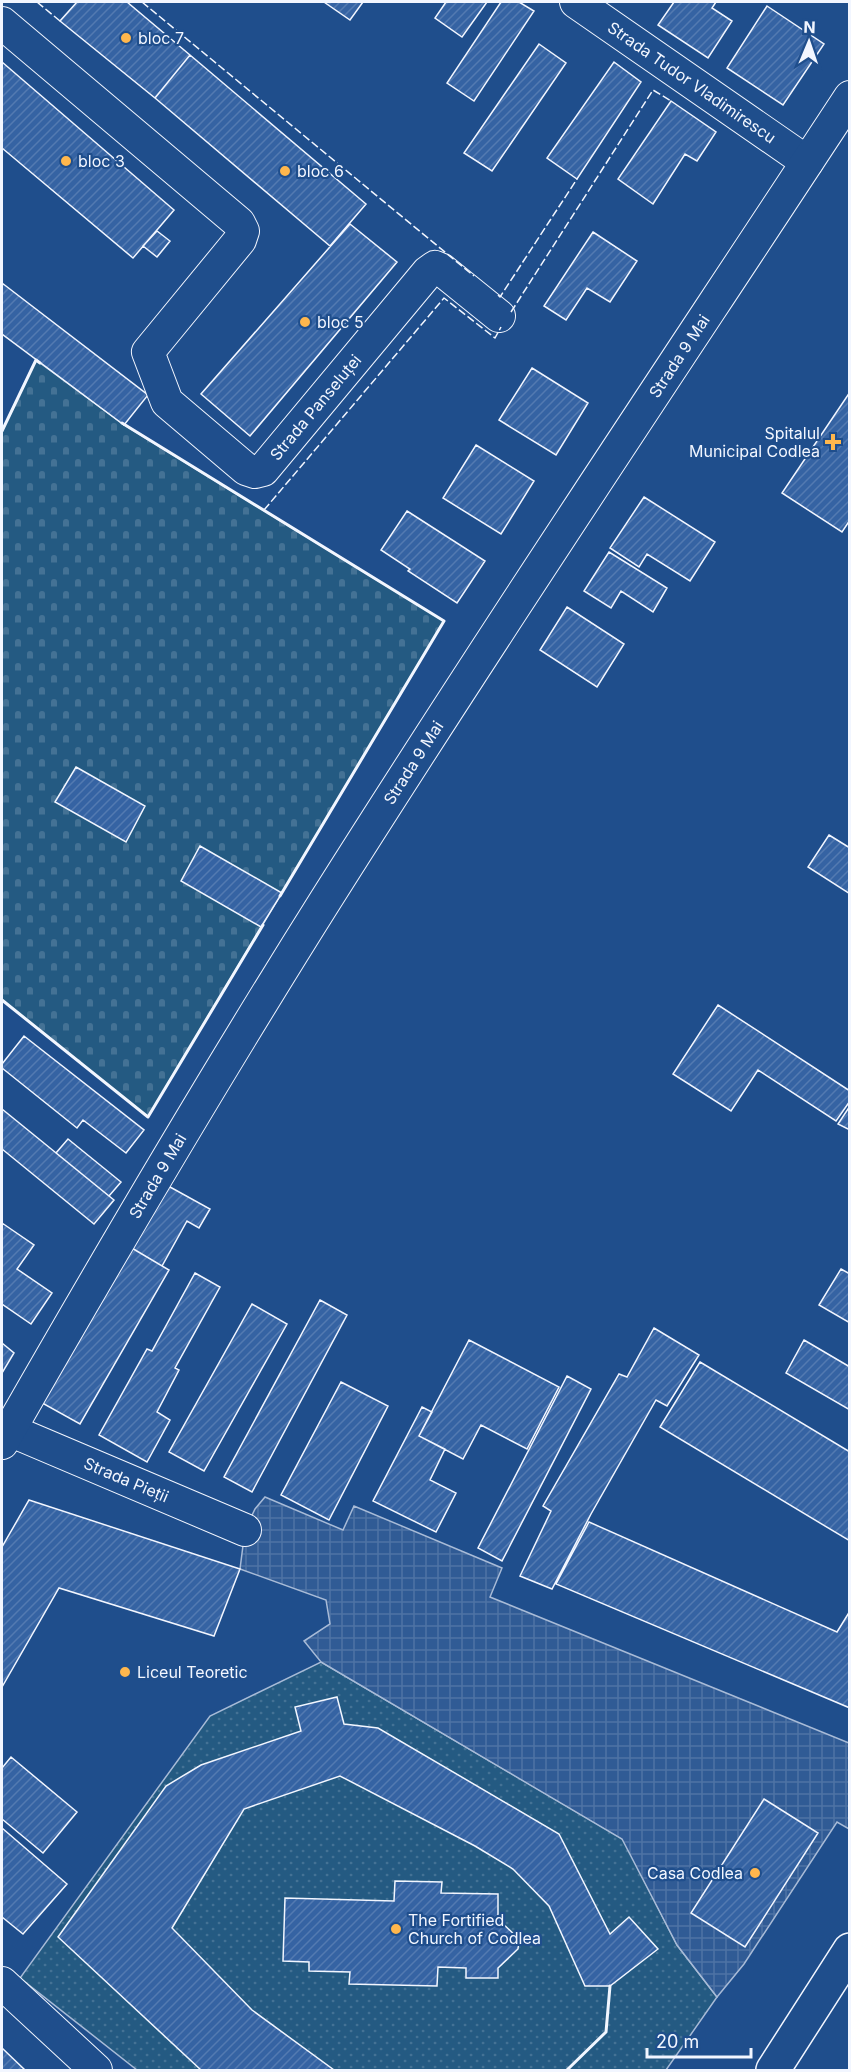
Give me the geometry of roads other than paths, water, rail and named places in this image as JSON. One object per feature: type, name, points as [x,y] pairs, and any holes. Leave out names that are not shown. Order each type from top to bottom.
[{"type":"highway","points":[[773,2070],[849,1950]]},
{"type":"street","name":"Strada Tudor Vladimirescu","points":[[576,2],[807,162]]},
{"type":"street","name":"Strada Panseluței","points":[[2,23],[239,222],[243,231],[240,240],[148,352],[167,402],[246,469],[255,472],[263,470],[428,272],[435,267],[442,270],[499,316]]},
{"type":"street","name":"Strada 9 Mai","points":[[4,1434],[166,1161],[319,911],[497,633],[849,98]]},
{"type":"street","name":"Strada Pieții","points":[[4,1434],[245,1530]]},
{"type":"street","points":[[2,1983],[96,2070]]},
{"type":"place","name":"bloc 7","points":[[126,38]]},
{"type":"place","name":"bloc 3","points":[[66,161]]},
{"type":"place","name":"bloc 6","points":[[285,171]]},
{"type":"place","name":"bloc 5","points":[[305,322]]},
{"type":"place","name":"Spitalul Municipal Codlea","points":[[833,442]]},
{"type":"place","name":"Liceul Teoretic","points":[[125,1672]]},
{"type":"place","name":"Casa Codlea","points":[[755,1873]]},
{"type":"place","name":"The Fortified Church of Codlea","points":[[396,1929]]}]
